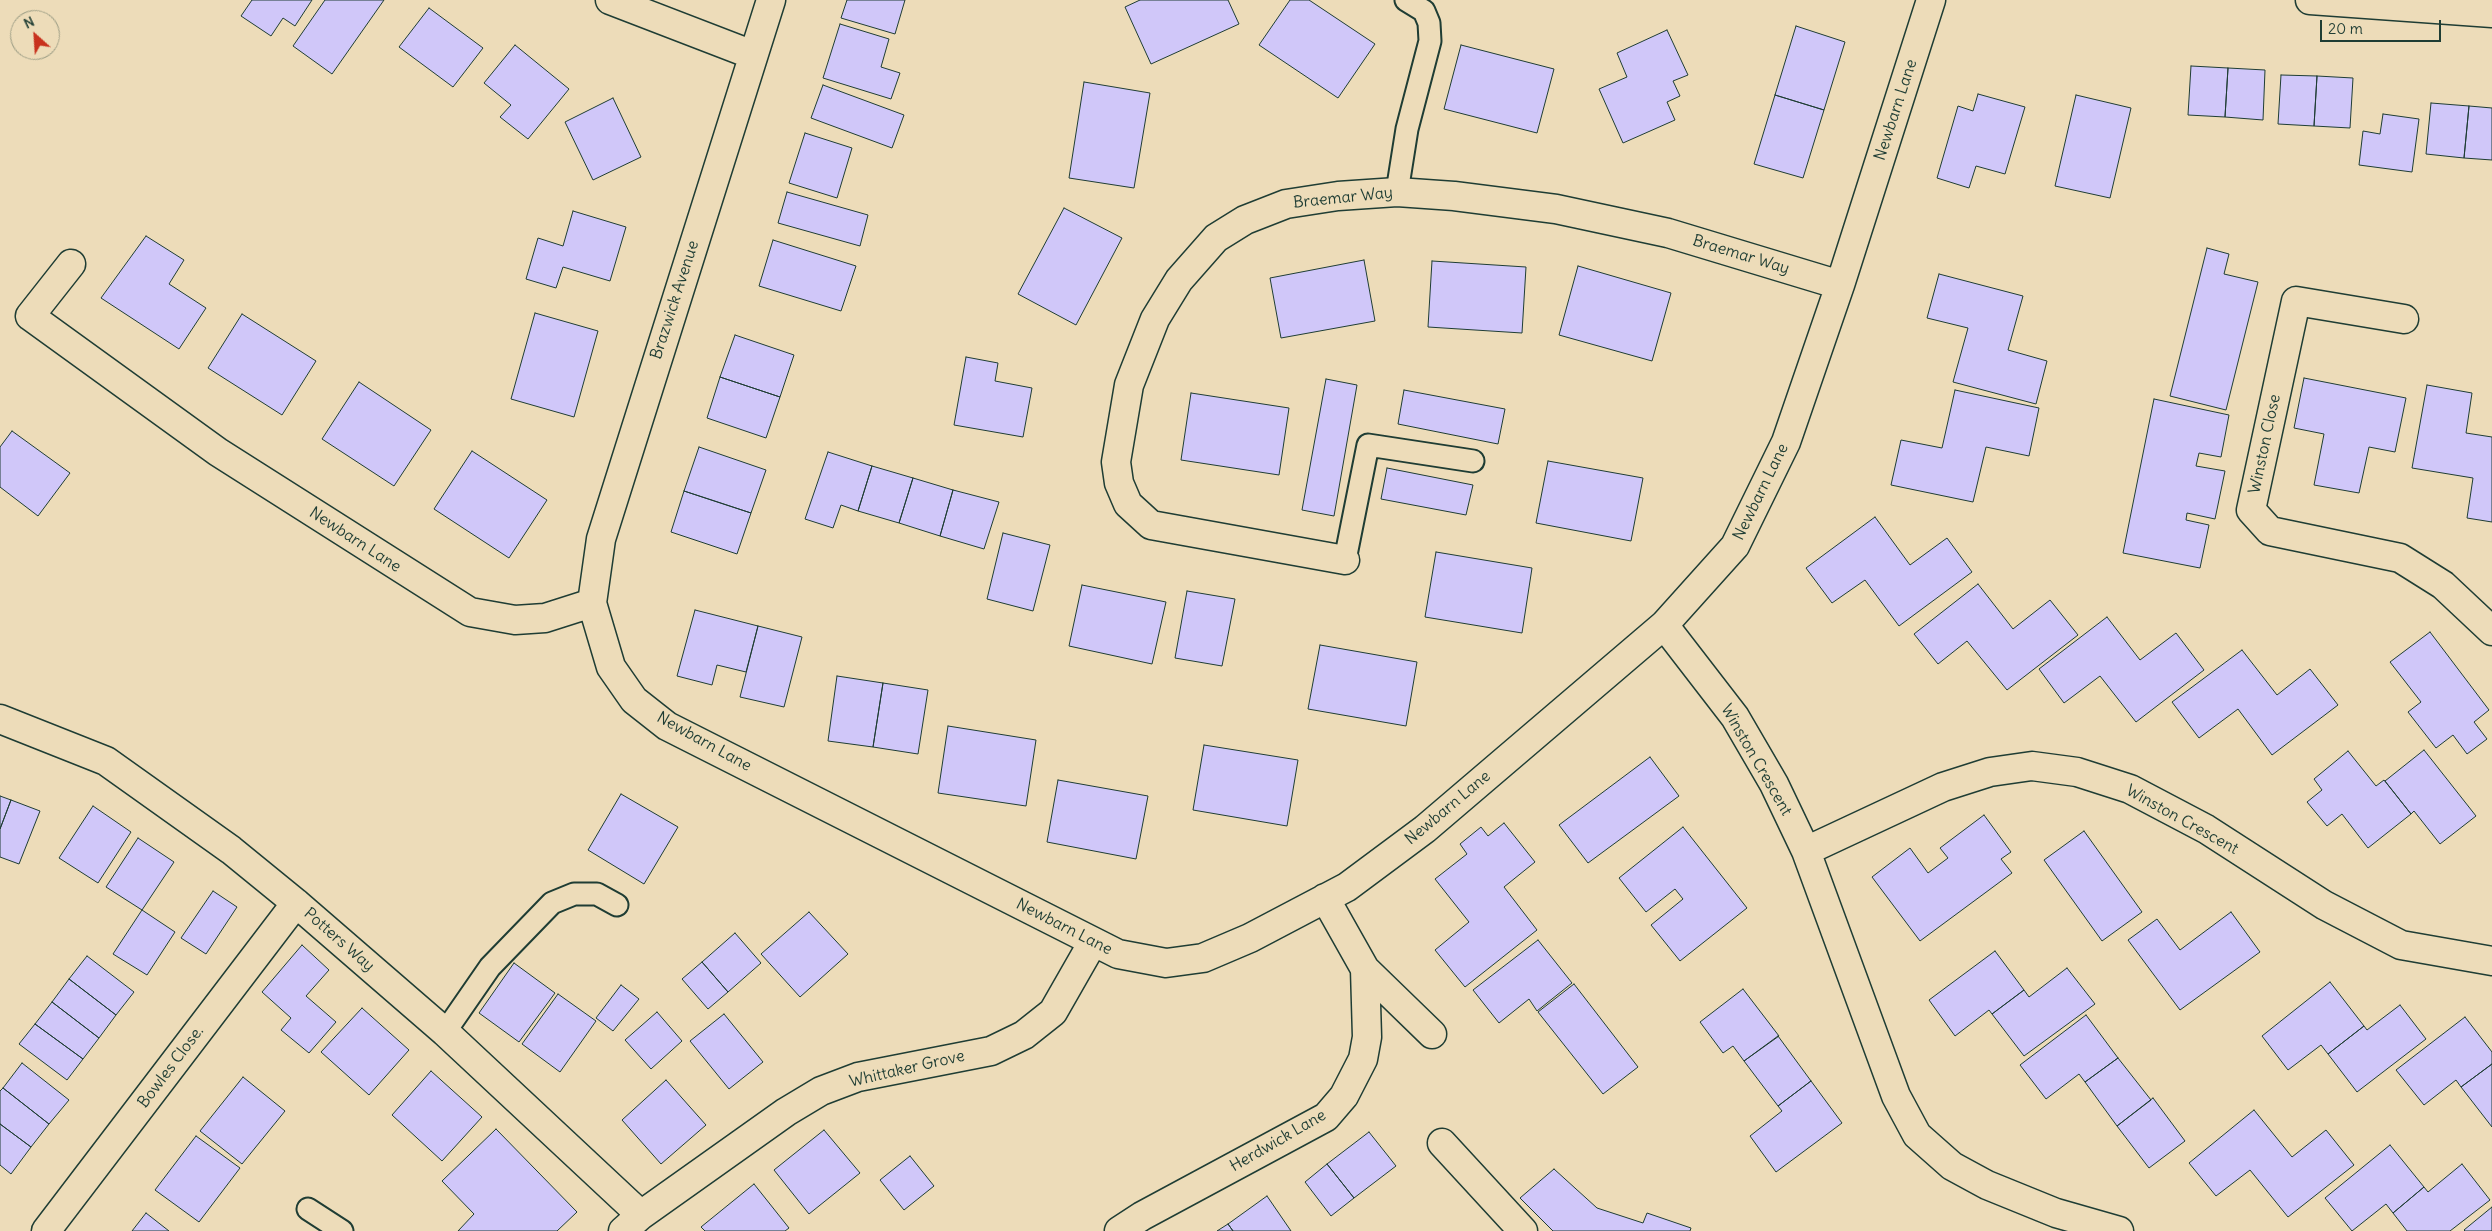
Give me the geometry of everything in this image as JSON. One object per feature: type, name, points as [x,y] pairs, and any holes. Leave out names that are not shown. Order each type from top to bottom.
[{"type":"street","points":[[610,0],[754,55]]},
{"type":"street","name":"Brazwick Avenue","points":[[592,603],[601,539],[618,480],[771,0]]},
{"type":"street","name":"Newbarn Lane","points":[[71,264],[30,316],[218,452],[470,612],[515,620],[545,618],[592,603],[611,667],[634,700],[668,726],[1118,954],[1166,963],[1203,958],[1250,938],[1347,887],[1425,829],[1664,625],[1735,546],[1786,442],[1840,285],[1931,0]]},
{"type":"street","points":[[2310,0],[2492,13]]},
{"type":"street","name":"Braemar Way","points":[[1345,560],[1150,525],[1128,504],[1119,482],[1116,462],[1129,385],[1155,320],[1178,280],[1216,238],[1245,220],[1286,204],[1338,196],[1397,192],[1454,196],[1556,209],[1659,231],[1840,285]]},
{"type":"street","name":"Winston Close","points":[[2404,319],[2296,301],[2251,510],[2270,530],[2400,558],[2444,585],[2492,631]]},
{"type":"street","name":"Winston Crescent","points":[[1664,625],[1735,717],[1774,784],[1806,851],[1892,1087],[1917,1135],[1952,1166],[1987,1185],[2056,1213],[2119,1231]]},
{"type":"street","name":"Potters Way","points":[[0,719],[106,761],[231,850],[296,902],[445,1032],[632,1223]]},
{"type":"street","name":"Winston Crescent","points":[[1806,851],[1943,786],[1981,775],[2032,766],[2077,772],[2130,789],[2189,820],[2324,905],[2401,945],[2492,960]]},
{"type":"street","points":[[1325,898],[1365,969],[1432,1034]]},
{"type":"street","name":"Bowles Close.","points":[[46,1231],[296,902]]},
{"type":"street","name":"Whittaker Grove","points":[[632,1223],[786,1112],[822,1092],[858,1077],[991,1051],[1024,1035],[1053,1012],[1094,942]]},
{"type":"street","name":"Herdwick Lane","points":[[1119,1231],[1142,1216],[1326,1117],[1344,1096],[1364,1059],[1367,1037],[1365,969]]},
{"type":"street","points":[[1442,1143],[1523,1231]]},
{"type":"lane","points":[[1397,192],[1407,129],[1430,41],[1429,23],[1424,11],[1406,0]]},
{"type":"lane","points":[[1345,560],[1368,445],[1472,461]]},
{"type":"lane","points":[[445,1032],[490,968],[552,903],[574,894],[597,894],[617,905]]},
{"type":"lane","points":[[308,1209],[342,1231]]},
{"type":"building","points":[[252,0],[312,0],[295,26],[283,18],[271,36],[241,16]]},
{"type":"building","points":[[325,0],[384,0],[332,74],[293,46]]},
{"type":"building","points":[[847,0],[905,0],[895,34],[841,18]]},
{"type":"building","points":[[1140,0],[1228,0],[1239,24],[1151,64],[1125,7]]},
{"type":"building","points":[[1290,0],[1309,0],[1375,44],[1338,98],[1259,45]]},
{"type":"building","points":[[429,8],[483,48],[453,87],[399,47]]},
{"type":"building","points":[[840,24],[889,39],[881,67],[900,73],[891,99],[823,78]]},
{"type":"building","points":[[1796,26],[1845,42],[1824,110],[1775,95]]},
{"type":"building","points":[[1667,30],[1688,75],[1673,81],[1680,96],[1667,102],[1675,120],[1623,143],[1599,89],[1627,77],[1617,53]]},
{"type":"building","points":[[515,45],[569,89],[528,139],[500,117],[511,105],[484,83]]},
{"type":"building","points":[[1461,45],[1554,69],[1537,133],[1444,109]]},
{"type":"building","points":[[2191,66],[2228,68],[2225,117],[2188,115]]},
{"type":"building","points":[[2228,68],[2265,70],[2263,120],[2225,117]]},
{"type":"building","points":[[2281,75],[2317,76],[2314,126],[2278,124]]},
{"type":"building","points":[[2317,76],[2353,78],[2350,128],[2314,126]]},
{"type":"building","points":[[1084,82],[1150,93],[1134,188],[1069,178]]},
{"type":"building","points":[[823,85],[904,115],[892,148],[811,118]]},
{"type":"building","points":[[1978,94],[2025,107],[2005,174],[1976,166],[1969,188],[1937,178],[1958,106],[1973,111]]},
{"type":"building","points":[[1775,95],[1824,110],[1803,178],[1754,164]]},
{"type":"building","points":[[2076,95],[2131,108],[2110,198],[2055,186]]},
{"type":"building","points":[[613,98],[641,157],[593,180],[565,122]]},
{"type":"building","points":[[2431,103],[2469,106],[2464,158],[2426,154]]},
{"type":"building","points":[[2469,106],[2492,108],[2492,160],[2464,158]]},
{"type":"building","points":[[2383,114],[2419,119],[2412,172],[2359,165],[2363,131],[2380,134]]},
{"type":"building","points":[[805,133],[852,148],[837,198],[789,183]]},
{"type":"building","points":[[787,192],[868,215],[860,246],[778,223]]},
{"type":"building","points":[[1064,208],[1122,238],[1076,325],[1018,294]]},
{"type":"building","points":[[573,211],[626,227],[610,281],[563,267],[556,288],[526,279],[538,238],[563,246]]},
{"type":"building","points":[[146,236],[184,260],[169,284],[206,308],[179,349],[101,298]]},
{"type":"building","points":[[773,240],[856,266],[841,311],[759,286]]},
{"type":"building","points":[[2207,248],[2229,254],[2224,274],[2258,282],[2226,410],[2170,396]]},
{"type":"building","points":[[1364,260],[1375,321],[1281,338],[1270,278]]},
{"type":"building","points":[[1432,261],[1526,267],[1522,333],[1428,327]]},
{"type":"building","points":[[1578,266],[1671,293],[1652,361],[1559,335]]},
{"type":"building","points":[[1939,274],[2023,296],[2008,350],[2047,361],[2036,404],[1953,382],[1968,328],[1927,318]]},
{"type":"building","points":[[535,313],[598,331],[574,417],[511,399]]},
{"type":"building","points":[[242,314],[316,361],[282,415],[208,368]]},
{"type":"building","points":[[735,335],[794,355],[780,397],[720,377]]},
{"type":"building","points":[[966,357],[998,363],[995,381],[1032,388],[1023,437],[954,425]]},
{"type":"building","points":[[720,377],[780,397],[766,438],[707,418]]},
{"type":"building","points":[[2304,378],[2406,398],[2395,452],[2369,447],[2359,493],[2314,485],[2324,434],[2294,428]]},
{"type":"building","points":[[1326,379],[1357,385],[1334,516],[1302,510]]},
{"type":"building","points":[[359,382],[431,430],[394,486],[322,439]]},
{"type":"building","points":[[2427,385],[2472,393],[2466,433],[2492,437],[2492,522],[2467,518],[2473,478],[2412,468]]},
{"type":"building","points":[[1404,390],[1505,409],[1498,444],[1398,424]]},
{"type":"building","points":[[1955,390],[2039,408],[2029,456],[1986,447],[1973,502],[1891,485],[1901,440],[1942,448]]},
{"type":"building","points":[[1191,393],[1289,408],[1279,475],[1181,460]]},
{"type":"building","points":[[2154,399],[2229,415],[2221,457],[2199,453],[2196,466],[2225,471],[2215,519],[2187,513],[2186,520],[2209,525],[2200,568],[2123,553]]},
{"type":"building","points":[[12,431],[70,473],[38,516],[0,487],[0,447]]},
{"type":"building","points":[[699,447],[766,470],[751,513],[684,491]]},
{"type":"building","points":[[472,451],[547,500],[509,558],[434,509]]},
{"type":"building","points":[[828,452],[872,466],[858,511],[841,505],[833,528],[805,519]]},
{"type":"building","points":[[1548,461],[1643,478],[1631,541],[1536,523]]},
{"type":"building","points":[[872,466],[913,478],[899,523],[858,511]]},
{"type":"building","points":[[1387,468],[1473,485],[1466,515],[1381,499]]},
{"type":"building","points":[[913,478],[953,490],[940,536],[899,523]]},
{"type":"building","points":[[953,490],[999,502],[984,549],[940,536]]},
{"type":"building","points":[[684,491],[751,513],[737,554],[671,532]]},
{"type":"building","points":[[1875,517],[1910,565],[1947,538],[1972,572],[1899,626],[1865,580],[1832,603],[1806,568]]},
{"type":"building","points":[[1003,533],[1050,545],[1033,611],[987,599]]},
{"type":"building","points":[[1436,552],[1532,568],[1522,633],[1425,617]]},
{"type":"building","points":[[1978,584],[2013,629],[2050,600],[2078,635],[2007,690],[1967,641],[1938,664],[1914,634]]},
{"type":"building","points":[[1082,585],[1166,602],[1152,664],[1069,646]]},
{"type":"building","points":[[1187,591],[1235,599],[1222,666],[1175,658]]},
{"type":"building","points":[[695,610],[758,626],[746,672],[717,665],[712,685],[677,676]]},
{"type":"building","points":[[2107,617],[2140,660],[2176,633],[2204,670],[2136,722],[2100,676],[2064,703],[2039,669]]},
{"type":"building","points":[[758,626],[802,637],[784,707],[740,697]]},
{"type":"building","points":[[2430,632],[2489,710],[2474,722],[2487,739],[2467,754],[2453,735],[2436,748],[2408,712],[2421,702],[2390,662]]},
{"type":"building","points":[[1320,645],[1417,662],[1406,726],[1308,709]]},
{"type":"building","points":[[2242,650],[2277,695],[2310,669],[2338,705],[2272,755],[2238,709],[2199,738],[2172,702]]},
{"type":"building","points":[[837,676],[883,683],[873,747],[828,741]]},
{"type":"building","points":[[883,683],[928,690],[918,754],[873,747]]},
{"type":"building","points":[[948,726],[1036,740],[1026,806],[938,793]]},
{"type":"building","points":[[1204,745],[1298,760],[1287,826],[1193,810]]},
{"type":"building","points":[[2424,750],[2476,816],[2440,844],[2414,811],[2411,814],[2385,781]]},
{"type":"building","points":[[2348,751],[2376,786],[2384,780],[2411,814],[2368,848],[2342,814],[2327,826],[2307,802],[2322,790],[2314,779]]},
{"type":"building","points":[[1650,757],[1679,796],[1588,863],[1559,825]]},
{"type":"building","points":[[1058,780],[1148,796],[1136,859],[1047,842]]},
{"type":"building","points":[[621,794],[678,827],[644,884],[588,850]]},
{"type":"building","points":[[0,796],[11,800],[0,829]]},
{"type":"building","points":[[11,800],[40,811],[19,864],[0,857],[0,829]]},
{"type":"building","points":[[93,806],[131,832],[98,883],[59,858]]},
{"type":"building","points":[[1984,815],[2011,852],[2001,859],[2012,873],[1920,941],[1872,877],[1910,848],[1928,873],[1948,858],[1940,848]]},
{"type":"building","points":[[1504,823],[1535,862],[1504,887],[1537,930],[1465,987],[1435,950],[1469,922],[1435,879],[1467,854],[1460,844],[1481,827],[1488,836]]},
{"type":"building","points":[[1683,827],[1747,908],[1680,961],[1651,925],[1683,899],[1675,889],[1646,912],[1619,878]]},
{"type":"building","points":[[2084,831],[2142,912],[2102,941],[2044,860]]},
{"type":"building","points":[[138,838],[174,862],[142,910],[106,887]]},
{"type":"building","points":[[213,891],[237,907],[206,954],[181,938]]},
{"type":"building","points":[[142,910],[175,932],[147,975],[113,954]]},
{"type":"building","points":[[809,912],[848,954],[800,997],[761,954]]},
{"type":"building","points":[[2231,912],[2260,952],[2180,1010],[2128,940],[2157,919],[2180,950]]},
{"type":"building","points":[[735,933],[761,963],[728,992],[702,962]]},
{"type":"building","points":[[1538,940],[1572,983],[1537,1011],[1529,999],[1499,1023],[1473,990]]},
{"type":"building","points":[[302,945],[329,970],[306,996],[336,1022],[309,1053],[281,1030],[291,1018],[262,992]]},
{"type":"building","points":[[1995,951],[2024,990],[1992,1014],[1989,1010],[1955,1036],[1929,1000]]},
{"type":"building","points":[[87,956],[134,992],[116,1015],[69,979]]},
{"type":"building","points":[[702,962],[728,992],[708,1009],[682,979]]},
{"type":"building","points":[[514,963],[555,993],[519,1042],[479,1013]]},
{"type":"building","points":[[2067,968],[2095,1004],[2024,1056],[1992,1014],[2024,990],[2029,997]]},
{"type":"building","points":[[69,979],[116,1015],[99,1038],[52,1002]]},
{"type":"building","points":[[2330,982],[2364,1026],[2328,1054],[2321,1045],[2288,1070],[2262,1036]]},
{"type":"building","points":[[1574,984],[1638,1067],[1603,1094],[1538,1012]]},
{"type":"building","points":[[621,985],[639,999],[613,1031],[596,1018]]},
{"type":"building","points":[[1743,989],[1779,1036],[1744,1061],[1733,1046],[1723,1053],[1700,1022]]},
{"type":"building","points":[[558,994],[596,1021],[560,1072],[522,1044]]},
{"type":"building","points":[[52,1002],[99,1038],[83,1059],[35,1024]]},
{"type":"building","points":[[2400,1005],[2426,1039],[2357,1092],[2328,1054],[2364,1026],[2367,1030]]},
{"type":"building","points":[[362,1008],[409,1050],[369,1095],[321,1052]]},
{"type":"building","points":[[657,1012],[682,1041],[651,1069],[625,1040]]},
{"type":"building","points":[[724,1014],[763,1062],[729,1089],[690,1041]]},
{"type":"building","points":[[2086,1015],[2118,1058],[2085,1082],[2079,1074],[2046,1099],[2020,1065]]},
{"type":"building","points":[[2465,1017],[2492,1052],[2492,1064],[2461,1087],[2456,1080],[2424,1105],[2396,1070]]},
{"type":"building","points":[[35,1024],[83,1059],[67,1080],[19,1044]]},
{"type":"building","points":[[1778,1036],[1811,1081],[1778,1106],[1744,1061]]},
{"type":"building","points":[[2118,1058],[2151,1100],[2117,1126],[2085,1082]]},
{"type":"building","points":[[22,1063],[69,1100],[49,1124],[3,1088]]},
{"type":"building","points":[[2492,1064],[2492,1127],[2461,1087]]},
{"type":"building","points":[[431,1071],[482,1117],[442,1161],[392,1115]]},
{"type":"building","points":[[243,1077],[285,1111],[242,1164],[200,1131]]},
{"type":"building","points":[[666,1080],[706,1125],[661,1164],[622,1120]]},
{"type":"building","points":[[1811,1081],[1842,1123],[1776,1172],[1750,1136],[1782,1111],[1778,1106]]},
{"type":"building","points":[[3,1088],[49,1124],[31,1147],[0,1124],[0,1091]]},
{"type":"building","points":[[2153,1098],[2185,1141],[2149,1168],[2117,1126]]},
{"type":"building","points":[[2254,1110],[2292,1157],[2326,1130],[2354,1165],[2288,1217],[2250,1170],[2216,1196],[2189,1163]]},
{"type":"building","points":[[0,1124],[31,1147],[11,1174],[0,1165]]},
{"type":"building","points":[[496,1129],[577,1212],[557,1231],[458,1231],[474,1214],[442,1181]]},
{"type":"building","points":[[824,1130],[860,1173],[809,1214],[774,1170]]},
{"type":"building","points":[[1369,1132],[1396,1166],[1354,1198],[1327,1164]]},
{"type":"building","points":[[196,1136],[240,1168],[199,1222],[155,1190]]},
{"type":"building","points":[[2390,1145],[2424,1187],[2393,1213],[2386,1204],[2352,1231],[2325,1198]]},
{"type":"building","points":[[910,1156],[934,1186],[904,1210],[880,1180]]},
{"type":"building","points":[[1327,1164],[1354,1198],[1331,1216],[1305,1182]]},
{"type":"building","points":[[2462,1164],[2490,1200],[2450,1231],[2407,1231],[2393,1213],[2424,1187],[2428,1192]]},
{"type":"building","points":[[1554,1169],[1597,1208],[1643,1223],[1647,1213],[1691,1228],[1690,1231],[1553,1231],[1520,1198]]},
{"type":"building","points":[[754,1184],[789,1228],[785,1231],[705,1231],[701,1227]]},
{"type":"building","points":[[1267,1196],[1291,1231],[1233,1231],[1228,1224]]},
{"type":"building","points":[[2492,1207],[2492,1231],[2464,1230]]},
{"type":"building","points":[[146,1213],[169,1231],[132,1231]]},
{"type":"building","points":[[1228,1224],[1233,1231],[1217,1231]]}]
